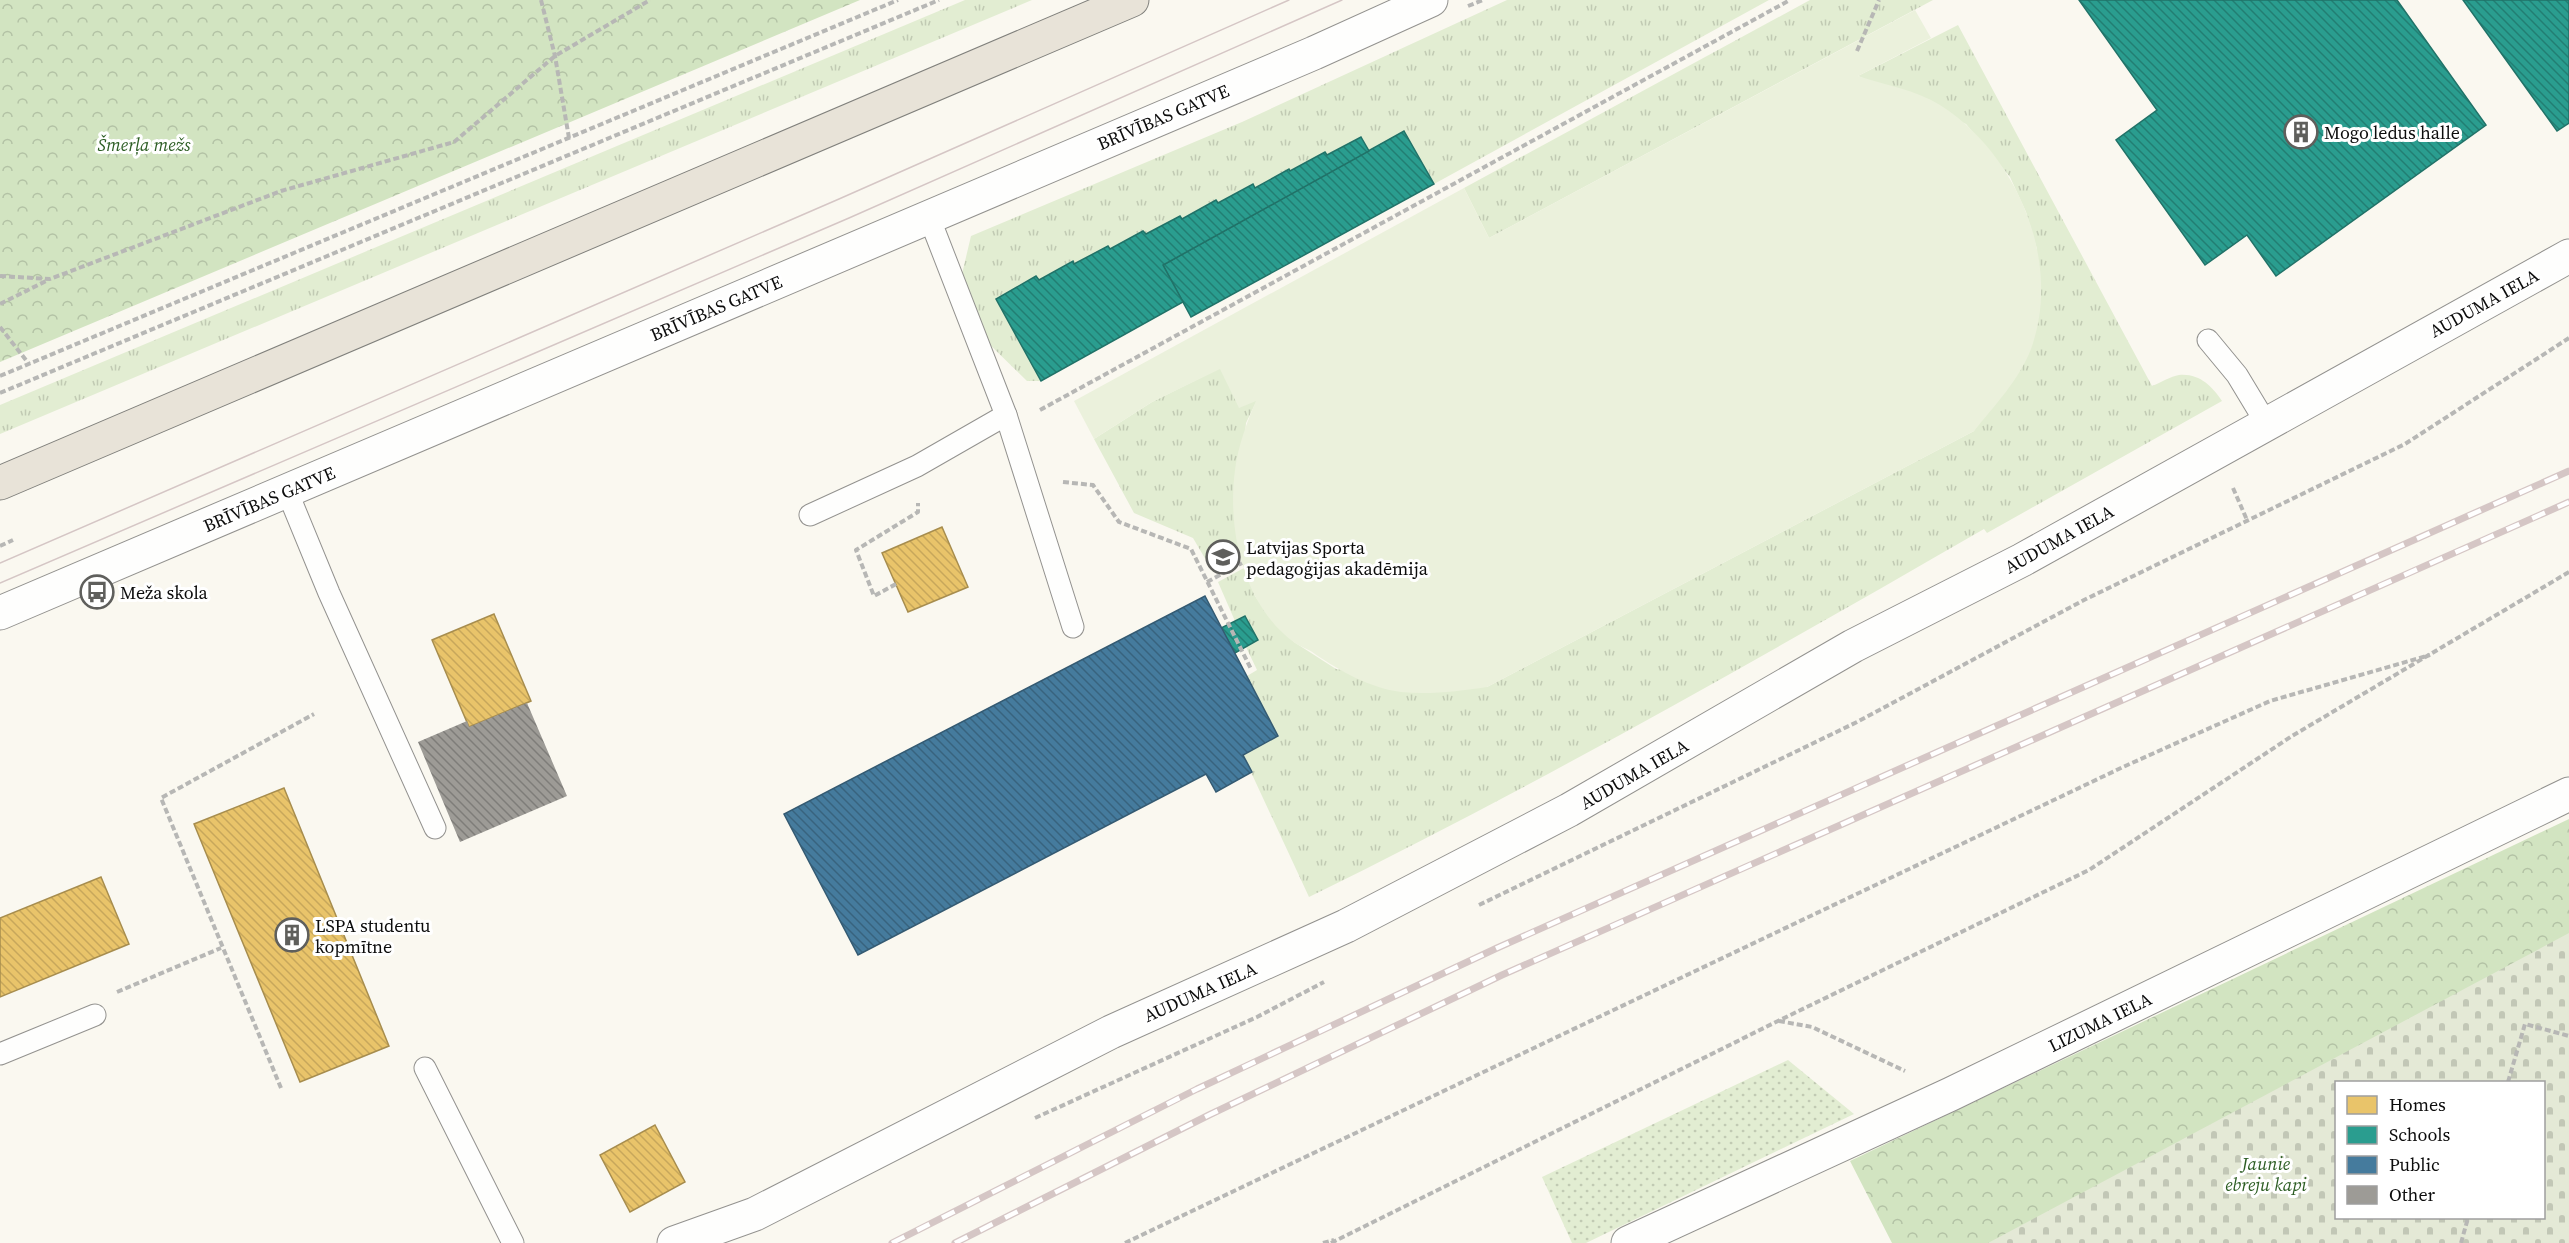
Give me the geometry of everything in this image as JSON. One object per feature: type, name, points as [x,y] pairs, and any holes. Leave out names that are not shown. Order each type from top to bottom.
[{"type":"highway","points":[[0,483],[1132,0]]},
{"type":"street","name":"BRĪVĪBAS GATVE","points":[[0,613],[1314,53],[1431,0]]},
{"type":"street","name":"AUDUMA IELA","points":[[674,1243],[755,1214],[1111,1032],[1346,926],[1569,810],[1853,646],[2022,561],[2569,256]]},
{"type":"street","name":"LIZUMA IELA","points":[[1628,1243],[1951,1094],[2569,794]]},
{"type":"lane","points":[[930,217],[1008,421],[1073,627]]},
{"type":"lane","points":[[2208,340],[2237,375],[2266,423]]},
{"type":"lane","points":[[810,515],[1008,421]]},
{"type":"lane","points":[[287,491],[329,592],[435,828]]},
{"type":"lane","points":[[0,1054],[95,1015]]},
{"type":"lane","points":[[425,1068],[513,1243]]},
{"type":"path","points":[[541,0],[555,56],[569,138]]},
{"type":"path","points":[[0,304],[50,279],[281,191],[454,142],[555,56],[650,0]]},
{"type":"path","points":[[0,376],[898,0]]},
{"type":"path","points":[[0,393],[939,0]]},
{"type":"path","points":[[1008,421],[1790,0]]},
{"type":"path","points":[[1857,51],[1879,0]]},
{"type":"path","points":[[0,276],[50,279]]},
{"type":"path","points":[[0,327],[29,364]]},
{"type":"path","points":[[1468,910],[1857,722],[2084,600],[2405,444],[2569,338]]},
{"type":"path","points":[[896,584],[874,596],[856,550],[918,512],[917,466]]},
{"type":"path","points":[[1026,479],[1093,485],[1119,522],[1191,549],[1251,669]]},
{"type":"path","points":[[0,546],[13,540]]},
{"type":"path","points":[[1207,582],[1242,563]]},
{"type":"path","points":[[1331,1243],[1778,1021],[2089,870],[2292,736],[2569,572]]},
{"type":"path","points":[[1125,1243],[2123,766],[2270,701],[2430,655]]},
{"type":"path","points":[[281,1088],[221,948],[161,798],[314,714]]},
{"type":"path","points":[[95,1015],[108,996],[221,948]]},
{"type":"path","points":[[1029,1122],[1257,1017],[1331,979]]},
{"type":"path","points":[[1778,1021],[1812,1027],[1854,1045],[1951,1094]]},
{"type":"path","points":[[2509,1081],[2525,1024],[2569,1036]]},
{"type":"path","points":[[2461,1243],[2468,1219]]},
{"type":"path","points":[[1323,1243],[1340,1239]]},
{"type":"green space","name":"Šmerļa mežs","points":[[0,0],[860,0],[0,362]]},
{"type":"green space","points":[[965,0],[1032,0],[0,434],[0,405]]},
{"type":"green space","points":[[1507,0],[1769,0],[1434,184],[1404,131],[1369,151],[1361,137],[1327,155],[1325,152],[1290,171],[1288,169],[1255,188],[1252,184],[1182,219],[1179,216],[1146,234],[1143,231],[1110,249],[1108,246],[1074,264],[1072,261],[1039,280],[1036,276],[996,299],[1041,381],[1027,381],[982,337],[962,274],[971,236],[1242,122]]},
{"type":"green space","points":[[1810,0],[1933,0],[1489,238],[1464,188]]},
{"type":"green space","points":[[1915,10],[1931,38],[1858,76],[1911,92],[1940,105],[1967,126],[1991,151],[2011,180],[2026,212],[2036,246],[2041,280],[2039,315],[2031,349],[2020,371],[1974,431],[1487,687],[1423,693],[1401,692],[1378,687],[1335,667],[1295,643],[1277,627],[1251,588],[1242,565],[1234,517],[1233,493],[1236,461],[1243,434],[1256,401],[1239,408],[1220,369],[1152,402],[1094,439],[1074,401],[1464,188],[1489,238]]},
{"type":"green space","points":[[1958,25],[2152,386],[2176,376],[2193,376],[2214,390],[2222,401],[1987,533],[1984,529],[1734,672],[1565,765],[1309,897],[1243,755],[1278,736],[1247,676],[1257,670],[1246,647],[1258,640],[1245,616],[1235,621],[1218,582],[1244,568],[1255,596],[1271,619],[1294,642],[1336,669],[1487,687],[1974,431],[2037,249],[2026,212],[2010,177],[1966,124],[1858,76]]},
{"type":"green space","points":[[1220,368],[1257,400],[1246,423],[1236,534],[1241,557],[1213,572],[1193,538],[1134,513],[1094,439],[1152,402]]},
{"type":"green space","points":[[2569,819],[2569,1243],[1892,1243],[1850,1161]]},
{"type":"green space","name":"Jaunie ebreju kapi","points":[[2569,933],[2569,1243],[1988,1243]]},
{"type":"green space","points":[[1788,1060],[1854,1114],[1586,1243],[1572,1243],[1542,1177]]},
{"type":"building: Homes","points":[[942,527],[968,587],[908,612],[882,553]]},
{"type":"building: Homes","points":[[494,614],[531,701],[469,727],[432,640]]},
{"type":"building: Homes","name":"LSPA studentu kopmītne","points":[[284,788],[389,1046],[300,1082],[194,824]]},
{"type":"building: Homes","points":[[101,877],[129,944],[0,997],[0,918]]},
{"type":"building: Homes","points":[[655,1125],[685,1182],[630,1212],[600,1155]]},
{"type":"building: Schools","name":"Mogo ledus halle","points":[[2079,0],[2397,0],[2486,125],[2276,276],[2247,235],[2205,265],[2116,140],[2157,110]]},
{"type":"building: Schools","points":[[2463,0],[2569,0],[2569,123],[2557,131]]},
{"type":"building: Schools","points":[[1404,131],[1434,184],[1191,317],[1163,265]]},
{"type":"building: Schools","points":[[1361,137],[1369,151],[1163,265],[1183,302],[1041,381],[996,299],[1036,276],[1039,280],[1073,261],[1074,264],[1108,246],[1110,249],[1143,231],[1146,234],[1180,216],[1182,219],[1216,200],[1218,203],[1253,184],[1255,188],[1289,169],[1290,171],[1325,152],[1327,155]]},
{"type":"building: Schools","points":[[1245,616],[1258,640],[1235,653],[1221,628]]},
{"type":"building: Public","points":[[1205,596],[1278,736],[1243,755],[1252,772],[1216,792],[1206,774],[858,955],[784,814]]},
{"type":"building: Other","points":[[527,703],[567,796],[460,842],[418,742],[467,721],[469,727]]},
{"type":"tram line","points":[[0,563],[839,199],[1289,0]]},
{"type":"tram line","points":[[0,583],[849,218],[1342,0]]},
{"type":"railway","points":[[892,1243],[1197,1089],[1497,948],[2569,471]]},
{"type":"railway","points":[[955,1243],[1209,1115],[1502,975],[2569,502]]},
{"type":"place","name":"Mogo ledus halle","points":[[2301,132]]},
{"type":"place","name":"Latvijas Sporta pedagoģijas akadēmija","points":[[1223,557]]},
{"type":"place","name":"Meža skola","points":[[97,592]]},
{"type":"place","name":"LSPA studentu kopmītne","points":[[292,935]]}]
